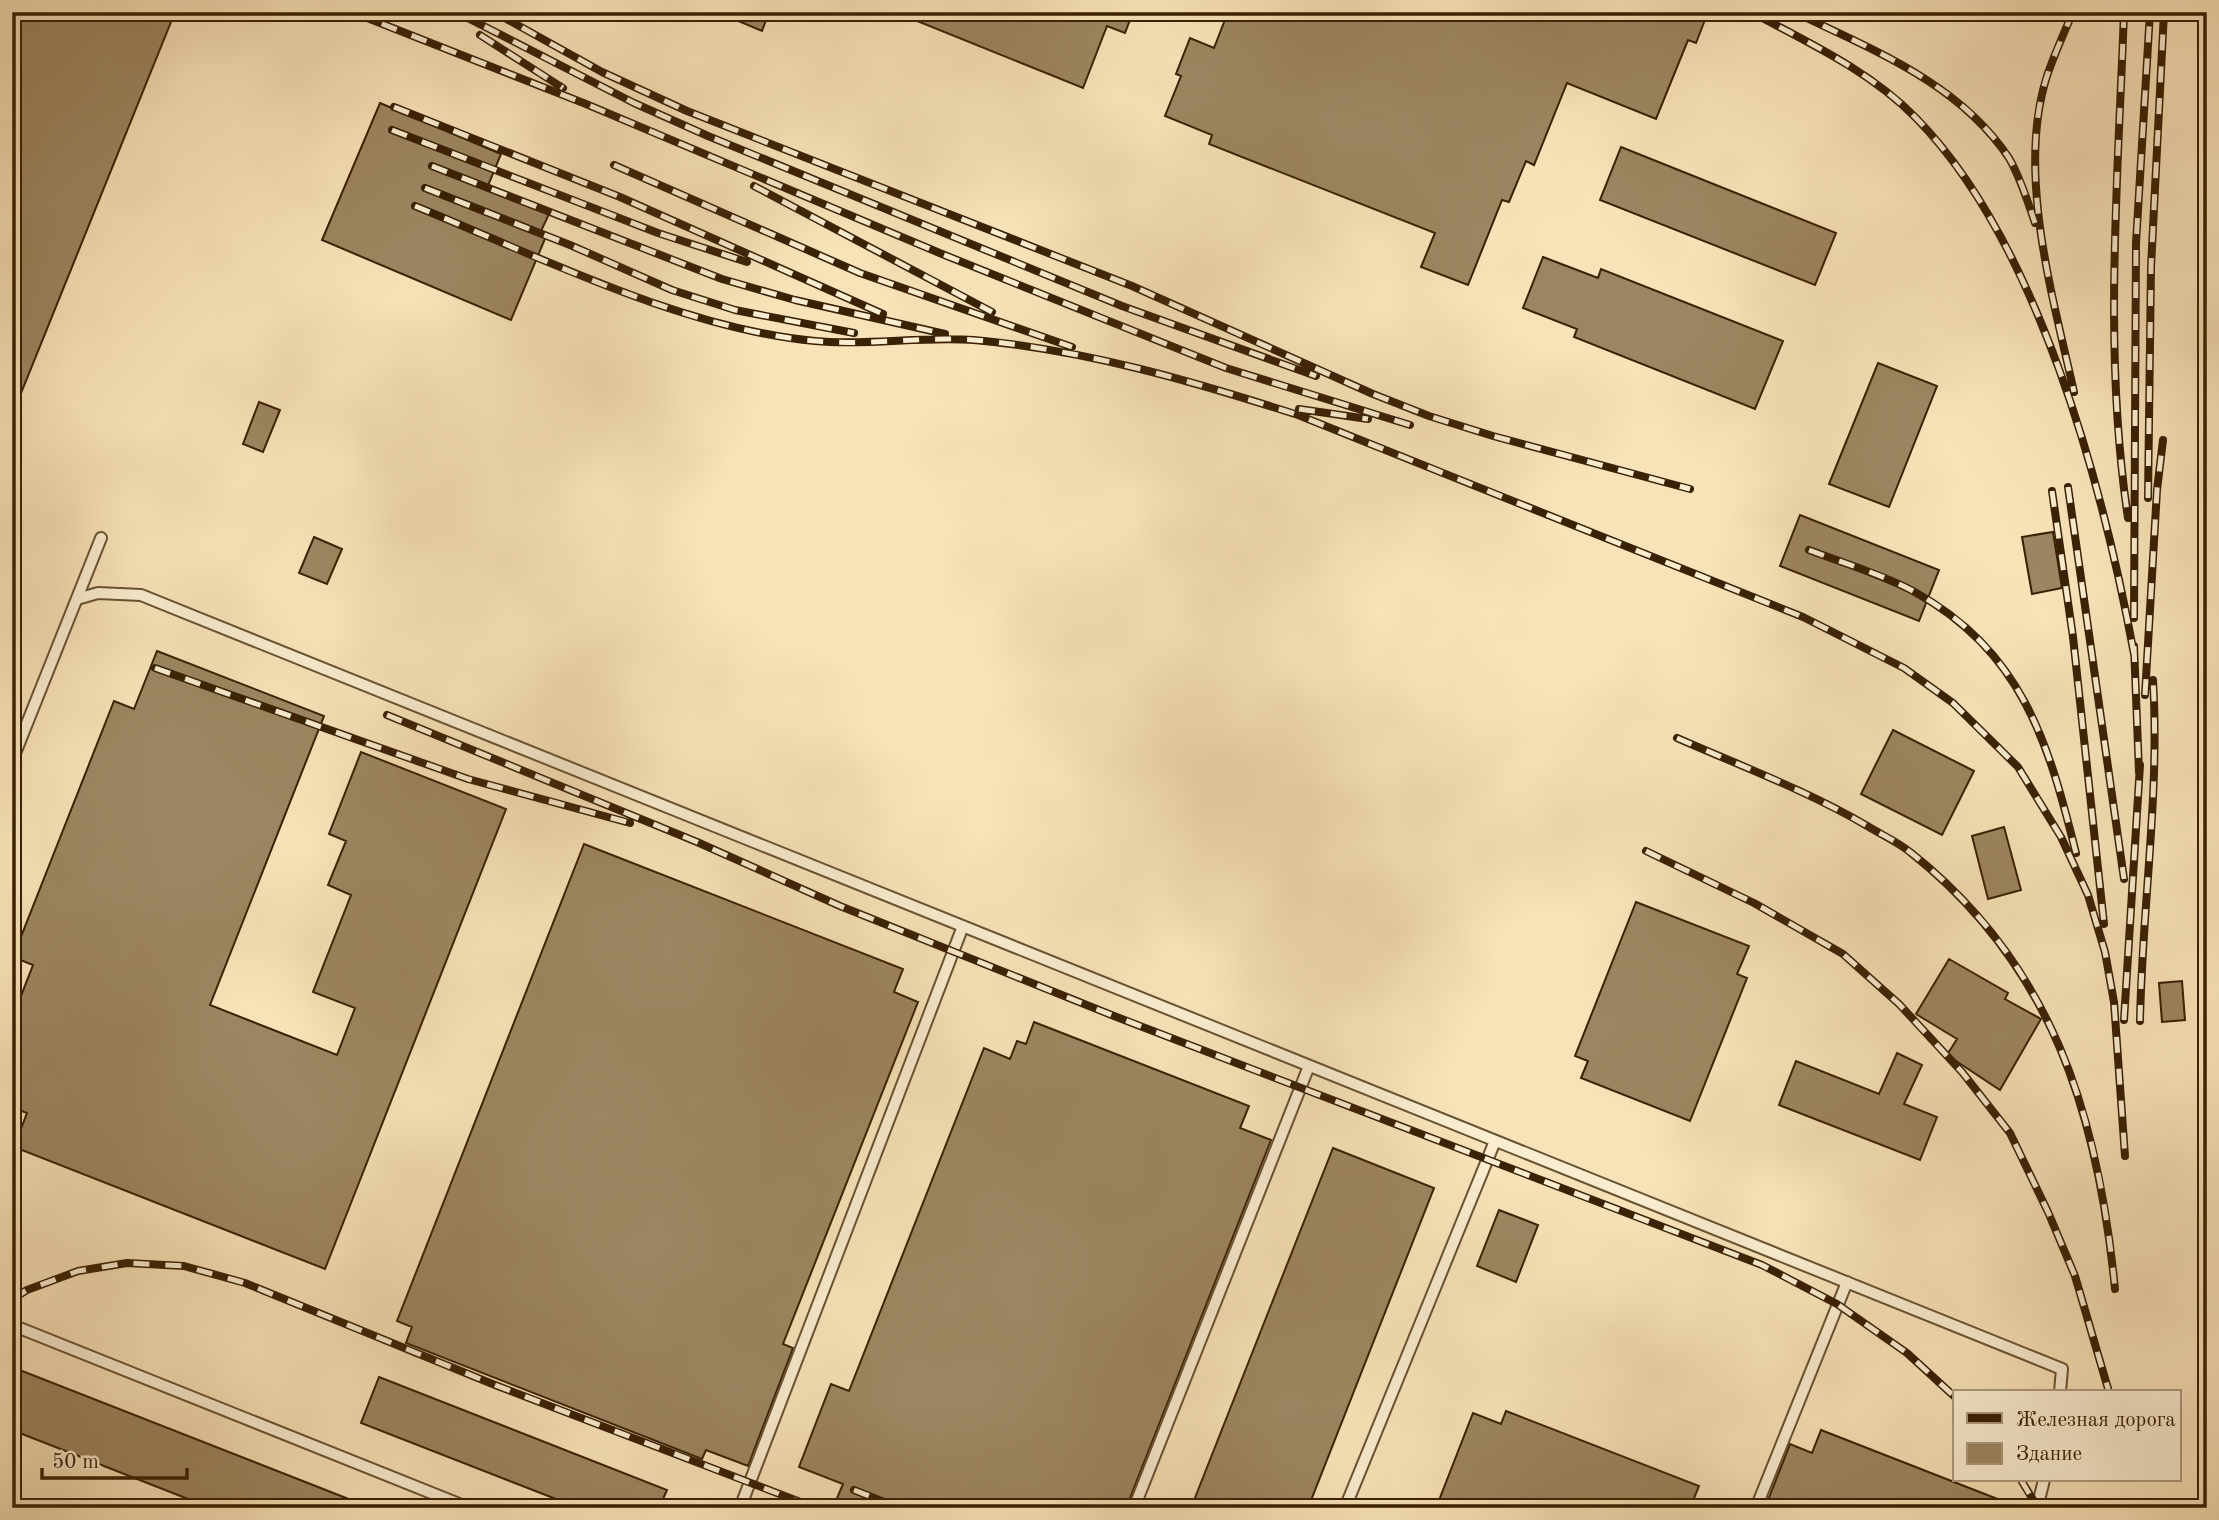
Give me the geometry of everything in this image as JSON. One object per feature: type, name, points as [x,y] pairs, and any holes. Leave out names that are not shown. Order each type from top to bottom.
[{"type":"lane","points":[[12,761],[101,538]]},
{"type":"lane","points":[[76,599],[98,593],[141,595],[2062,1369],[2060,1390]]},
{"type":"lane","points":[[740,1508],[963,926]]},
{"type":"lane","points":[[1134,1508],[1309,1066]]},
{"type":"lane","points":[[1345,1508],[1495,1141]]},
{"type":"lane","points":[[1756,1508],[1847,1282]]},
{"type":"lane","points":[[12,1325],[470,1508]]},
{"type":"lane","points":[[2037,1508],[2044,1482]]},
{"type":"building","points":[[12,12],[175,12],[13,413],[12,413]]},
{"type":"building","points":[[717,12],[769,12],[762,31]]},
{"type":"building","points":[[895,12],[1133,12],[1125,33],[1107,26],[1083,88]]},
{"type":"building","points":[[1228,12],[1708,12],[1696,43],[1688,40],[1656,119],[1567,83],[1534,165],[1526,161],[1509,202],[1502,200],[1468,285],[1421,267],[1435,233],[1209,144],[1212,135],[1165,116],[1181,76],[1176,74],[1190,38],[1214,48]]},
{"type":"building","points":[[380,103],[501,154],[487,188],[549,214],[541,231],[547,234],[511,320],[322,240]]},
{"type":"building","points":[[1621,147],[1836,233],[1815,285],[1600,200]]},
{"type":"building","points":[[1543,257],[1598,278],[1601,269],[1783,341],[1755,409],[1574,337],[1577,329],[1523,308]]},
{"type":"building","points":[[1878,363],[1937,386],[1889,507],[1829,484]]},
{"type":"building","points":[[259,402],[280,410],[263,452],[243,444]]},
{"type":"building","points":[[1800,515],[1939,570],[1919,621],[1780,566]]},
{"type":"building","points":[[2053,532],[2062,588],[2032,594],[2022,537]]},
{"type":"building","points":[[314,537],[342,549],[327,584],[299,573]]},
{"type":"building","points":[[157,651],[324,716],[210,1005],[337,1055],[355,1008],[313,992],[351,895],[328,885],[346,841],[329,834],[361,752],[506,809],[325,1269],[14,1147],[27,1113],[12,1107],[12,1019],[33,965],[13,957],[114,701],[134,709]]},
{"type":"building","points":[[1893,730],[1974,771],[1942,835],[1861,794]]},
{"type":"building","points":[[2004,827],[2021,890],[1988,899],[1972,836]]},
{"type":"building","points":[[584,844],[903,969],[894,992],[918,1002],[783,1344],[793,1348],[748,1466],[706,1450],[702,1459],[406,1343],[412,1327],[397,1321]]},
{"type":"building","points":[[1636,902],[1749,946],[1737,974],[1747,978],[1690,1121],[1581,1078],[1588,1061],[1575,1056]]},
{"type":"building","points":[[1949,959],[2008,993],[2005,999],[2041,1019],[2000,1090],[1947,1055],[1957,1039],[1916,1014]]},
{"type":"building","points":[[2182,981],[2185,1020],[2162,1022],[2159,983]]},
{"type":"building","points":[[1034,1022],[1249,1106],[1240,1128],[1271,1140],[1126,1508],[847,1508],[835,1503],[843,1484],[799,1467],[831,1384],[849,1391],[984,1048],[1010,1059],[1017,1041],[1026,1044]]},
{"type":"building","points":[[1897,1053],[1922,1065],[1904,1104],[1937,1117],[1920,1160],[1779,1105],[1796,1061],[1879,1094]]},
{"type":"building","points":[[1333,1148],[1434,1188],[1308,1508],[1191,1508]]},
{"type":"building","points":[[1499,1210],[1538,1225],[1516,1282],[1477,1266]]},
{"type":"building","points":[[12,1367],[369,1508],[211,1508],[12,1430]]},
{"type":"building","points":[[379,1377],[667,1490],[659,1508],[579,1508],[361,1423]]},
{"type":"building","points":[[1506,1411],[1699,1486],[1690,1508],[1436,1508],[1473,1413],[1501,1424]]},
{"type":"building","points":[[1821,1430],[2018,1508],[1765,1508],[1790,1444],[1812,1453]]},
{"type":"railway","points":[[352,12],[586,104],[942,254],[1226,368],[1410,425]]},
{"type":"railway","points":[[456,12],[634,103],[708,136],[1122,306],[1316,376]]},
{"type":"railway","points":[[494,12],[602,72],[687,111],[1132,286],[1373,394],[1429,416],[1493,436],[1690,489]]},
{"type":"railway","points":[[1751,12],[1838,59],[1898,101],[1916,118],[1959,170],[1997,230],[2030,298],[2084,443],[2121,588],[2134,654]]},
{"type":"railway","points":[[1794,12],[1884,55],[1940,89],[1965,109],[1989,132],[2009,158],[2035,223]]},
{"type":"railway","points":[[2073,12],[2047,76],[2038,113],[2035,153],[2041,234],[2074,392]]},
{"type":"railway","points":[[2124,12],[2114,329],[2120,455],[2128,518]]},
{"type":"railway","points":[[2134,618],[2136,243],[2150,12]]},
{"type":"railway","points":[[2148,498],[2151,267],[2164,12]]},
{"type":"railway","points":[[480,35],[563,88]]},
{"type":"railway","points":[[394,107],[620,197],[883,314]]},
{"type":"railway","points":[[392,130],[658,233],[747,262]]},
{"type":"railway","points":[[614,165],[860,273],[1072,347]]},
{"type":"railway","points":[[432,166],[722,279],[795,300],[945,334]]},
{"type":"railway","points":[[754,186],[992,312]]},
{"type":"railway","points":[[425,188],[570,245],[672,290],[735,310],[854,333]]},
{"type":"railway","points":[[415,206],[612,288],[714,322],[765,334],[835,342],[954,339],[1016,345],[1138,368],[1258,402],[1298,415],[1803,617],[1904,668],[1953,703],[2018,767],[2061,837],[2088,895],[2105,952],[2114,1002],[2125,1156]]},
{"type":"railway","points":[[1299,409],[1368,419]]},
{"type":"railway","points":[[2145,695],[2157,490],[2163,440]]},
{"type":"railway","points":[[2068,487],[2124,879]]},
{"type":"railway","points":[[2052,491],[2073,637],[2104,924]]},
{"type":"railway","points":[[1809,550],[1913,591],[1950,615],[1981,642],[2005,671],[2025,702],[2041,737],[2076,853]]},
{"type":"railway","points":[[2134,646],[2139,772]]},
{"type":"railway","points":[[155,668],[468,779],[630,823]]},
{"type":"railway","points":[[2140,1021],[2154,765],[2153,680]]},
{"type":"railway","points":[[387,715],[697,842],[840,906],[1114,1016],[1762,1265],[1837,1304],[1907,1353],[1953,1395]]},
{"type":"railway","points":[[1677,738],[1822,802],[1900,845],[1959,896],[2000,943],[2033,994],[2060,1048],[2080,1104],[2096,1163],[2115,1289]]},
{"type":"railway","points":[[2124,1020],[2140,765]]},
{"type":"railway","points":[[1646,851],[1754,903],[1843,954],[1899,1004],[1962,1072],[2010,1133],[2048,1212],[2075,1276],[2108,1390]]},
{"type":"railway","points":[[12,1299],[27,1290],[78,1271],[127,1263],[184,1266],[245,1283],[495,1385],[816,1508]]},
{"type":"railway","points":[[2022,1482],[2038,1508]]},
{"type":"railway","points":[[854,1490],[899,1508]]}]
